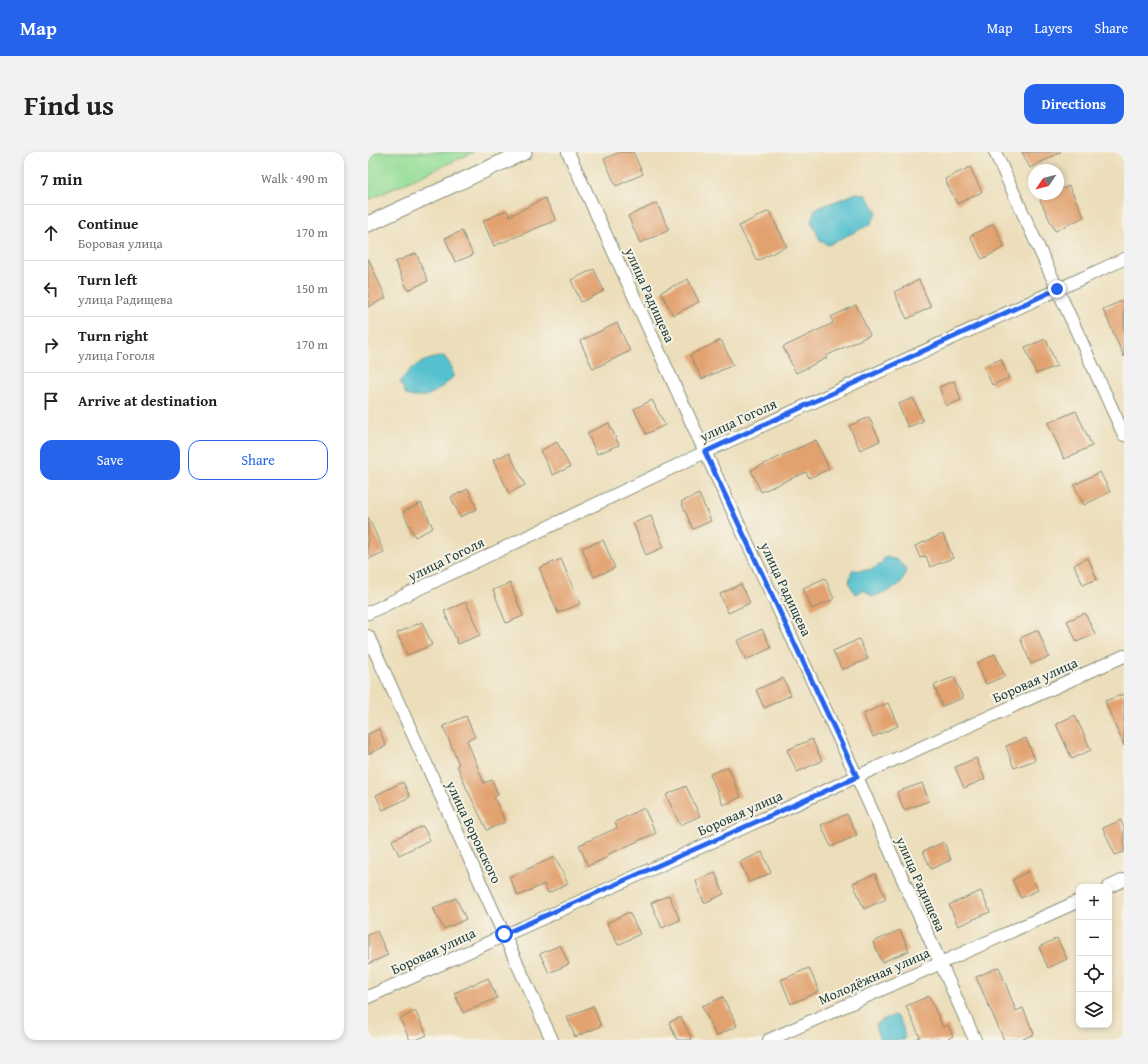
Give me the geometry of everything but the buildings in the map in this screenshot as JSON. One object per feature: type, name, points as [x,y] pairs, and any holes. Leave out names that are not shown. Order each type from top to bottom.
[{"type":"street","points":[[368,224],[524,152]]},
{"type":"street","name":"улица Радищева","points":[[568,152],[705,452],[857,777],[975,1040]]},
{"type":"street","points":[[995,152],[1124,435]]},
{"type":"street","name":"улица Гоголя","points":[[368,613],[705,452],[1124,259]]},
{"type":"street","name":"улица Воровского","points":[[368,636],[552,1040]]},
{"type":"street","name":"Боровая улица","points":[[368,997],[504,934],[1124,656]]},
{"type":"street","points":[[1112,886],[1124,880]]},
{"type":"street","name":"Молодёжная улица","points":[[769,1040],[1076,902]]},
{"type":"green space","points":[[368,152],[474,152],[368,200]]},
{"type":"water","points":[[857,193],[866,195],[877,212],[871,224],[828,245],[820,240],[811,221],[815,209]]},
{"type":"water","points":[[444,356],[452,367],[453,377],[432,394],[420,397],[406,395],[400,382],[404,376],[414,367],[425,361]]},
{"type":"water","points":[[885,557],[898,560],[906,570],[902,581],[894,588],[873,597],[864,590],[855,594],[849,583],[852,570],[875,568]]},
{"type":"water","points":[[895,1015],[902,1026],[904,1040],[880,1040],[875,1026],[882,1020]]},
{"type":"route","points":[[504,934],[857,777],[705,452],[1057,289]]}]
